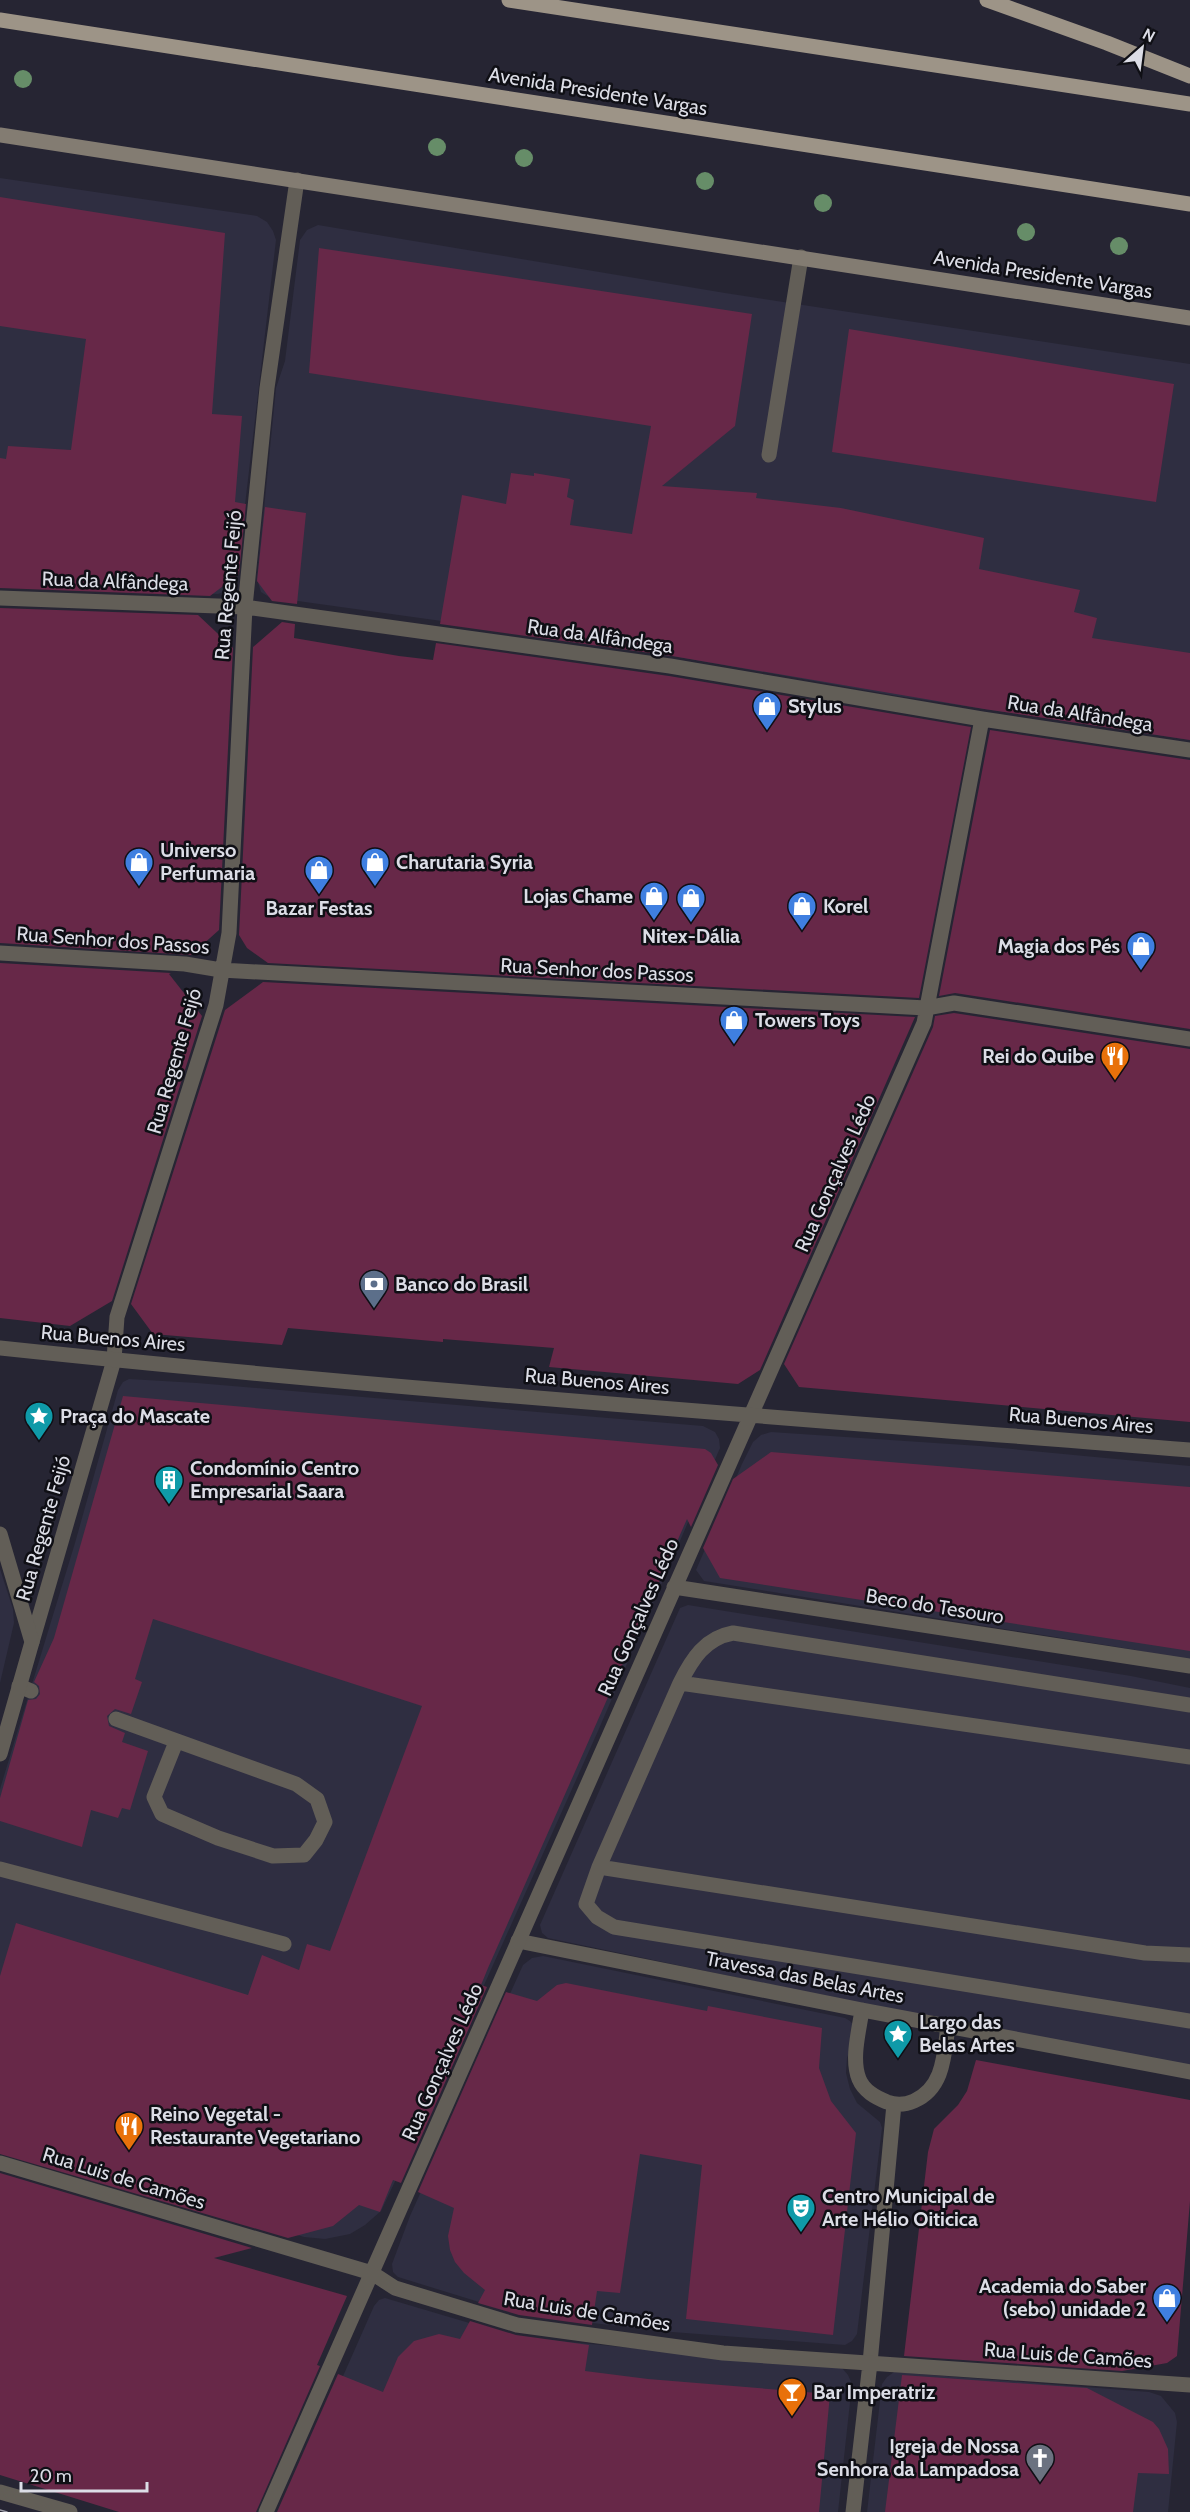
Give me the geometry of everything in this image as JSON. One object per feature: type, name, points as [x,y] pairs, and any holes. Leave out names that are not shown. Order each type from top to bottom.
[{"type":"main road","points":[[508,0],[1190,104]]},
{"type":"main road","points":[[987,0],[1107,43],[1190,76]]},
{"type":"main road","name":"Avenida Presidente Vargas","points":[[0,20],[1190,204]]},
{"type":"main road","name":"Avenida Presidente Vargas","points":[[0,135],[1190,318]]},
{"type":"street","name":"Rua Regente Feijó","points":[[0,1754],[25,1689],[32,1642],[114,1360],[117,1317],[216,1005],[220,970],[229,933],[245,607],[267,388],[297,180]]},
{"type":"street","points":[[769,455],[801,257]]},
{"type":"street","name":"Rua da Alfândega","points":[[0,598],[245,607],[670,666],[982,719],[1190,750]]},
{"type":"street","name":"Rua Gonçalves Lédo","points":[[266,2512],[924,1023],[982,719]]},
{"type":"street","name":"Rua Senhor dos Passos","points":[[0,953],[185,964],[220,970],[926,1008],[954,1003],[1190,1039]]},
{"type":"street","name":"Rua Buenos Aires","points":[[0,1348],[114,1360],[751,1415],[1190,1450]]},
{"type":"street","points":[[0,1534],[32,1642]]},
{"type":"street","name":"Beco do Tesouro","points":[[674,1587],[1190,1666]]},
{"type":"street","points":[[1190,1705],[733,1633],[717,1636],[691,1661],[680,1683],[599,1867],[586,1904],[597,1917],[614,1927],[1190,2021]]},
{"type":"street","points":[[680,1683],[1190,1757]]},
{"type":"street","points":[[116,1719],[296,1784],[317,1799],[325,1822],[316,1840],[304,1855],[273,1856],[218,1838],[162,1814],[153,1797],[176,1742]]},
{"type":"street","points":[[599,1867],[1145,1953],[1190,1955]]},
{"type":"street","points":[[0,1869],[284,1944]]},
{"type":"street","name":"Travessa das Belas Artes","points":[[518,1941],[862,2010],[1190,2072]]},
{"type":"street","points":[[862,2010],[856,2059],[859,2078],[875,2097],[894,2104],[910,2103],[924,2097],[934,2086],[942,2065],[948,2026]]},
{"type":"street","points":[[853,2512],[870,2363],[894,2104]]},
{"type":"street","name":"Rua Luis de Camões","points":[[0,2163],[372,2273],[395,2288],[517,2325],[723,2352],[1190,2385]]},
{"type":"street","points":[[0,2492],[70,2512]]},
{"type":"shaded area","points":[[0,178],[257,216],[267,222],[273,231],[276,240],[236,582],[229,590],[218,594],[0,586]]},
{"type":"shaded area","points":[[318,225],[725,293],[1190,364],[1190,740],[898,696],[600,643],[269,597],[261,592],[257,579],[276,388],[285,361],[300,240],[307,230]]},
{"type":"shaded area","points":[[129,1379],[703,1426],[715,1432],[719,1439],[720,1448],[598,1731],[415,2139],[381,2211],[350,2234],[325,2239],[304,2237],[0,2143],[0,1789],[75,1543],[118,1390],[123,1382]]},
{"type":"shaded area","points":[[771,1432],[980,1446],[1190,1466],[1190,1661],[1136,1650],[704,1581],[696,1570],[742,1464],[753,1442],[761,1435]]},
{"type":"shaded area","points":[[0,1569],[13,1609],[14,1623],[0,1683]]},
{"type":"shaded area","points":[[688,1605],[1131,1676],[1190,1688],[1190,2066],[849,2001],[548,1938],[542,1933],[540,1925],[680,1608]]},
{"type":"shaded area","points":[[543,1956],[845,2018],[855,2027],[847,2058],[846,2073],[850,2089],[857,2103],[880,2122],[882,2128],[857,2334],[852,2341],[845,2345],[659,2331],[535,2316],[492,2306],[398,2277],[393,2272],[392,2264],[410,2216],[523,1965],[532,1958]]},
{"type":"shaded area","points":[[385,2298],[517,2337],[842,2368],[852,2384],[838,2512],[283,2512],[374,2306],[379,2300]]},
{"type":"shaded area","points":[[894,2372],[1149,2392],[1161,2396],[1175,2413],[1177,2422],[1168,2512],[867,2512],[882,2384]]},
{"type":"building","points":[[0,197],[225,233],[212,414],[242,416],[235,502],[246,504],[239,574],[210,596],[0,588],[0,458],[6,459],[8,446],[71,450],[86,339],[0,326]]},
{"type":"building","points":[[319,248],[752,314],[735,426],[662,486],[757,493],[756,498],[841,508],[984,538],[979,569],[1080,590],[1074,612],[1097,618],[1092,638],[1190,653],[1190,740],[984,709],[672,656],[440,624],[462,495],[506,504],[511,473],[534,476],[534,473],[570,479],[567,497],[574,500],[570,525],[632,534],[651,426],[309,373]]},
{"type":"building","points":[[849,329],[1174,384],[1156,502],[832,452]]},
{"type":"building","points":[[265,507],[306,513],[297,604],[272,601],[257,581]]},
{"type":"building","points":[[0,608],[198,615],[233,648],[219,930],[191,955],[0,943]]},
{"type":"building","points":[[282,622],[295,624],[294,638],[399,656],[433,660],[436,643],[669,676],[971,727],[919,998],[268,963],[247,948],[239,935],[253,647]]},
{"type":"building","points":[[990,730],[1190,760],[1190,1029],[955,993],[939,996]]},
{"type":"building","points":[[0,963],[171,973],[169,974],[202,1016],[112,1301],[70,1326],[0,1318]]},
{"type":"building","points":[[263,982],[915,1017],[760,1370],[738,1384],[549,1367],[554,1348],[443,1339],[443,1342],[288,1328],[282,1345],[153,1334],[131,1304],[225,1010]]},
{"type":"building","points":[[954,1013],[1190,1049],[1190,1422],[799,1387],[784,1364],[933,1027],[935,1016]]},
{"type":"building","points":[[123,1396],[705,1449],[711,1453],[718,1465],[691,1527],[687,1519],[488,1968],[481,1985],[487,1987],[401,2183],[393,2180],[380,2212],[359,2205],[333,2226],[288,2238],[0,2154],[0,1976],[16,1923],[248,1995],[262,1955],[299,1970],[307,1944],[330,1951],[422,1706],[153,1619],[135,1679],[142,1682],[131,1714],[115,1709],[107,1716],[109,1726],[125,1733],[122,1742],[148,1751],[130,1810],[122,1808],[118,1818],[91,1810],[82,1847],[0,1821],[0,1798],[28,1700],[36,1699],[40,1694],[39,1686],[34,1682],[54,1638]]},
{"type":"building","points":[[771,1452],[1190,1487],[1190,1651],[720,1578],[703,1548],[733,1479]]},
{"type":"building","points":[[566,1983],[707,2011],[708,2006],[822,2028],[819,2068],[831,2101],[856,2133],[833,2335],[686,2319],[702,2165],[640,2154],[620,2293],[597,2291],[592,2325],[519,2315],[478,2303],[485,2290],[464,2273],[455,2262],[450,2250],[448,2236],[454,2208],[418,2192],[506,1992],[537,2001],[557,1985]]},
{"type":"building","points":[[976,2060],[1190,2100],[1190,2201],[1177,2356],[1167,2363],[1122,2371],[904,2356],[928,2152],[934,2129],[958,2105],[967,2091]]},
{"type":"building","points":[[0,2173],[252,2248],[214,2258],[347,2296],[317,2365],[320,2366],[256,2512],[119,2512],[0,2475]]},
{"type":"building","points":[[470,2321],[516,2335],[589,2345],[585,2371],[648,2379],[830,2394],[819,2512],[277,2512],[338,2374],[383,2392],[398,2357],[414,2341],[439,2334],[460,2339]]},
{"type":"building","points":[[902,2375],[1087,2388],[1153,2422],[1159,2429],[1168,2449],[1169,2474],[1138,2473],[1133,2512],[885,2512]]},
{"type":"tram line","points":[[0,2510],[7,2512]]},
{"type":"place","name":"Stylus","points":[[767,732]]},
{"type":"place","name":"Universo Perfumaria","points":[[139,888]]},
{"type":"place","name":"Charutaria Syria","points":[[375,888]]},
{"type":"place","name":"Bazar Festas","points":[[319,896]]},
{"type":"place","name":"Lojas Chame","points":[[654,922]]},
{"type":"place","name":"Nitex-Dália","points":[[691,924]]},
{"type":"place","name":"Korel","points":[[802,932]]},
{"type":"place","name":"Magia dos Pés","points":[[1141,972]]},
{"type":"place","name":"Towers Toys","points":[[734,1046]]},
{"type":"place","name":"Rei do Quibe","points":[[1115,1082]]},
{"type":"place","name":"Banco do Brasil","points":[[374,1310]]},
{"type":"place","name":"Praça do Mascate","points":[[39,1442]]},
{"type":"place","name":"Condomínio Centro Empresarial Saara","points":[[169,1506]]},
{"type":"place","name":"Largo das Belas Artes","points":[[898,2060]]},
{"type":"place","name":"Reino Vegetal - Restaurante Vegetariano","points":[[129,2152]]},
{"type":"place","name":"Centro Municipal de Arte Hélio Oiticica","points":[[801,2234]]},
{"type":"place","name":"Academia do Saber (sebo) unidade 2","points":[[1167,2324]]},
{"type":"place","name":"Bar Imperatriz","points":[[792,2418]]},
{"type":"place","name":"Igreja de Nossa Senhora da Lampadosa","points":[[1040,2484]]}]
